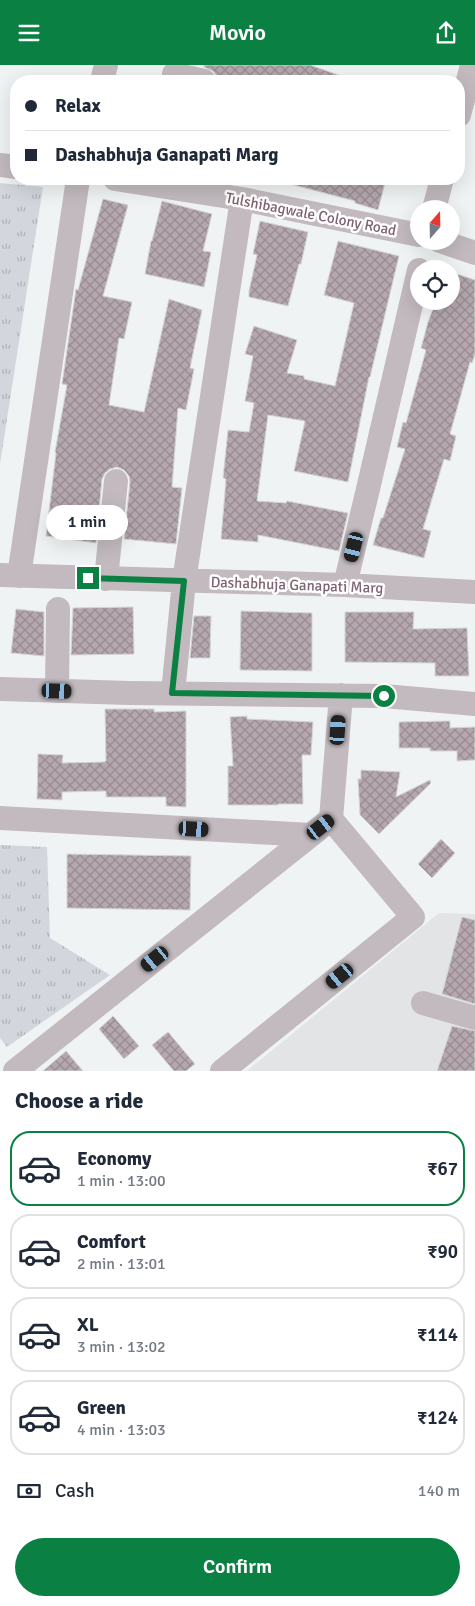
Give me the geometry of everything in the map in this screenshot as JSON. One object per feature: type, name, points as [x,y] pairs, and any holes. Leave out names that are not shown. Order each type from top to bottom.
[{"type":"street","points":[[465,92],[472,65]]},
{"type":"street","points":[[174,74],[178,75]]},
{"type":"street","points":[[9,575],[77,185]]},
{"type":"street","name":"Tulshibagwale Colony Road","points":[[196,185],[210,186],[242,199],[410,233]]},
{"type":"street","points":[[436,200],[440,185]]},
{"type":"street","points":[[172,693],[184,581],[242,199]]},
{"type":"street","points":[[460,248],[475,253]]},
{"type":"street","points":[[345,585],[410,308]]},
{"type":"street","points":[[106,579],[116,481]]},
{"type":"street","name":"Dashabhuja Ganapati Marg","points":[[9,575],[345,585],[475,592]]},
{"type":"street","points":[[57,691],[58,609]]},
{"type":"street","points":[[0,689],[384,696],[475,704]]},
{"type":"street","points":[[222,1071],[413,917],[332,819],[341,695]]},
{"type":"street","points":[[0,818],[311,835]]},
{"type":"street","points":[[15,1071],[332,819]]},
{"type":"street","points":[[423,1003],[475,1018]]},
{"type":"shaded area","points":[[439,913],[475,914],[475,1071],[247,1071]]},
{"type":"green space","points":[[0,183],[43,187],[0,464]]},
{"type":"green space","points":[[0,845],[47,847],[50,938],[110,975],[7,1047],[0,1038]]},
{"type":"building","points":[[204,65],[310,65],[339,75],[216,75],[213,71],[204,67]]},
{"type":"building","points":[[294,185],[384,185],[378,210],[355,203],[355,201]]},
{"type":"building","points":[[103,199],[128,205],[103,296],[132,302],[124,339],[119,338],[109,405],[144,412],[169,299],[202,310],[190,368],[194,369],[186,410],[178,408],[172,487],[182,488],[176,544],[124,539],[130,482],[129,476],[124,470],[117,467],[105,473],[102,479],[96,543],[46,536],[55,452],[67,385],[62,384],[76,289],[78,290]]},
{"type":"building","points":[[162,201],[212,214],[203,251],[211,252],[204,287],[145,274],[151,241]]},
{"type":"building","points":[[260,221],[308,232],[301,264],[299,264],[288,306],[249,297],[257,255],[253,254]]},
{"type":"building","points":[[338,241],[399,256],[369,377],[348,482],[294,471],[305,421],[268,415],[257,501],[286,503],[287,501],[348,513],[339,551],[258,535],[258,542],[221,539],[226,479],[223,478],[228,430],[249,432],[254,403],[245,401],[253,356],[245,354],[254,326],[297,340],[287,373],[304,376],[304,379],[335,386],[354,303],[324,295]]},
{"type":"building","points":[[460,275],[475,280],[475,354],[472,363],[470,362],[450,434],[456,436],[450,461],[444,459],[423,529],[431,531],[424,558],[373,545],[405,449],[397,447],[403,422],[406,423],[426,350],[421,348],[433,310],[460,310]]},
{"type":"building","points":[[133,607],[134,654],[71,655],[73,608]]},
{"type":"building","points":[[16,609],[44,612],[44,656],[11,653]]},
{"type":"building","points":[[241,611],[312,613],[312,671],[240,670]]},
{"type":"building","points":[[345,612],[414,612],[413,629],[467,628],[469,676],[435,676],[435,663],[345,662]]},
{"type":"building","points":[[194,616],[211,616],[210,658],[190,658]]},
{"type":"building","points":[[105,709],[154,709],[154,712],[186,711],[186,807],[166,806],[166,797],[106,797],[106,791],[62,792],[62,800],[37,799],[38,754],[63,755],[62,763],[106,761]]},
{"type":"building","points":[[247,716],[247,719],[313,722],[311,755],[302,755],[303,804],[228,805],[228,766],[233,766],[230,717]]},
{"type":"building","points":[[450,721],[450,728],[475,727],[475,760],[457,761],[457,751],[430,751],[430,748],[399,748],[399,722]]},
{"type":"building","points":[[361,770],[400,772],[396,797],[430,780],[431,783],[379,834],[360,815],[358,779],[361,779]]},
{"type":"building","points":[[441,839],[455,853],[432,878],[418,864]]},
{"type":"building","points":[[67,854],[191,856],[190,910],[67,908]]},
{"type":"building","points":[[462,917],[475,920],[475,1004],[442,994]]},
{"type":"building","points":[[113,1016],[139,1046],[124,1059],[99,1029]]},
{"type":"building","points":[[452,1026],[475,1031],[475,1071],[437,1071]]},
{"type":"building","points":[[168,1032],[195,1064],[186,1071],[174,1071],[152,1045]]},
{"type":"building","points":[[66,1051],[83,1071],[43,1071]]},
{"type":"route","points":[[88,578],[184,581],[172,693],[384,696]]}]
